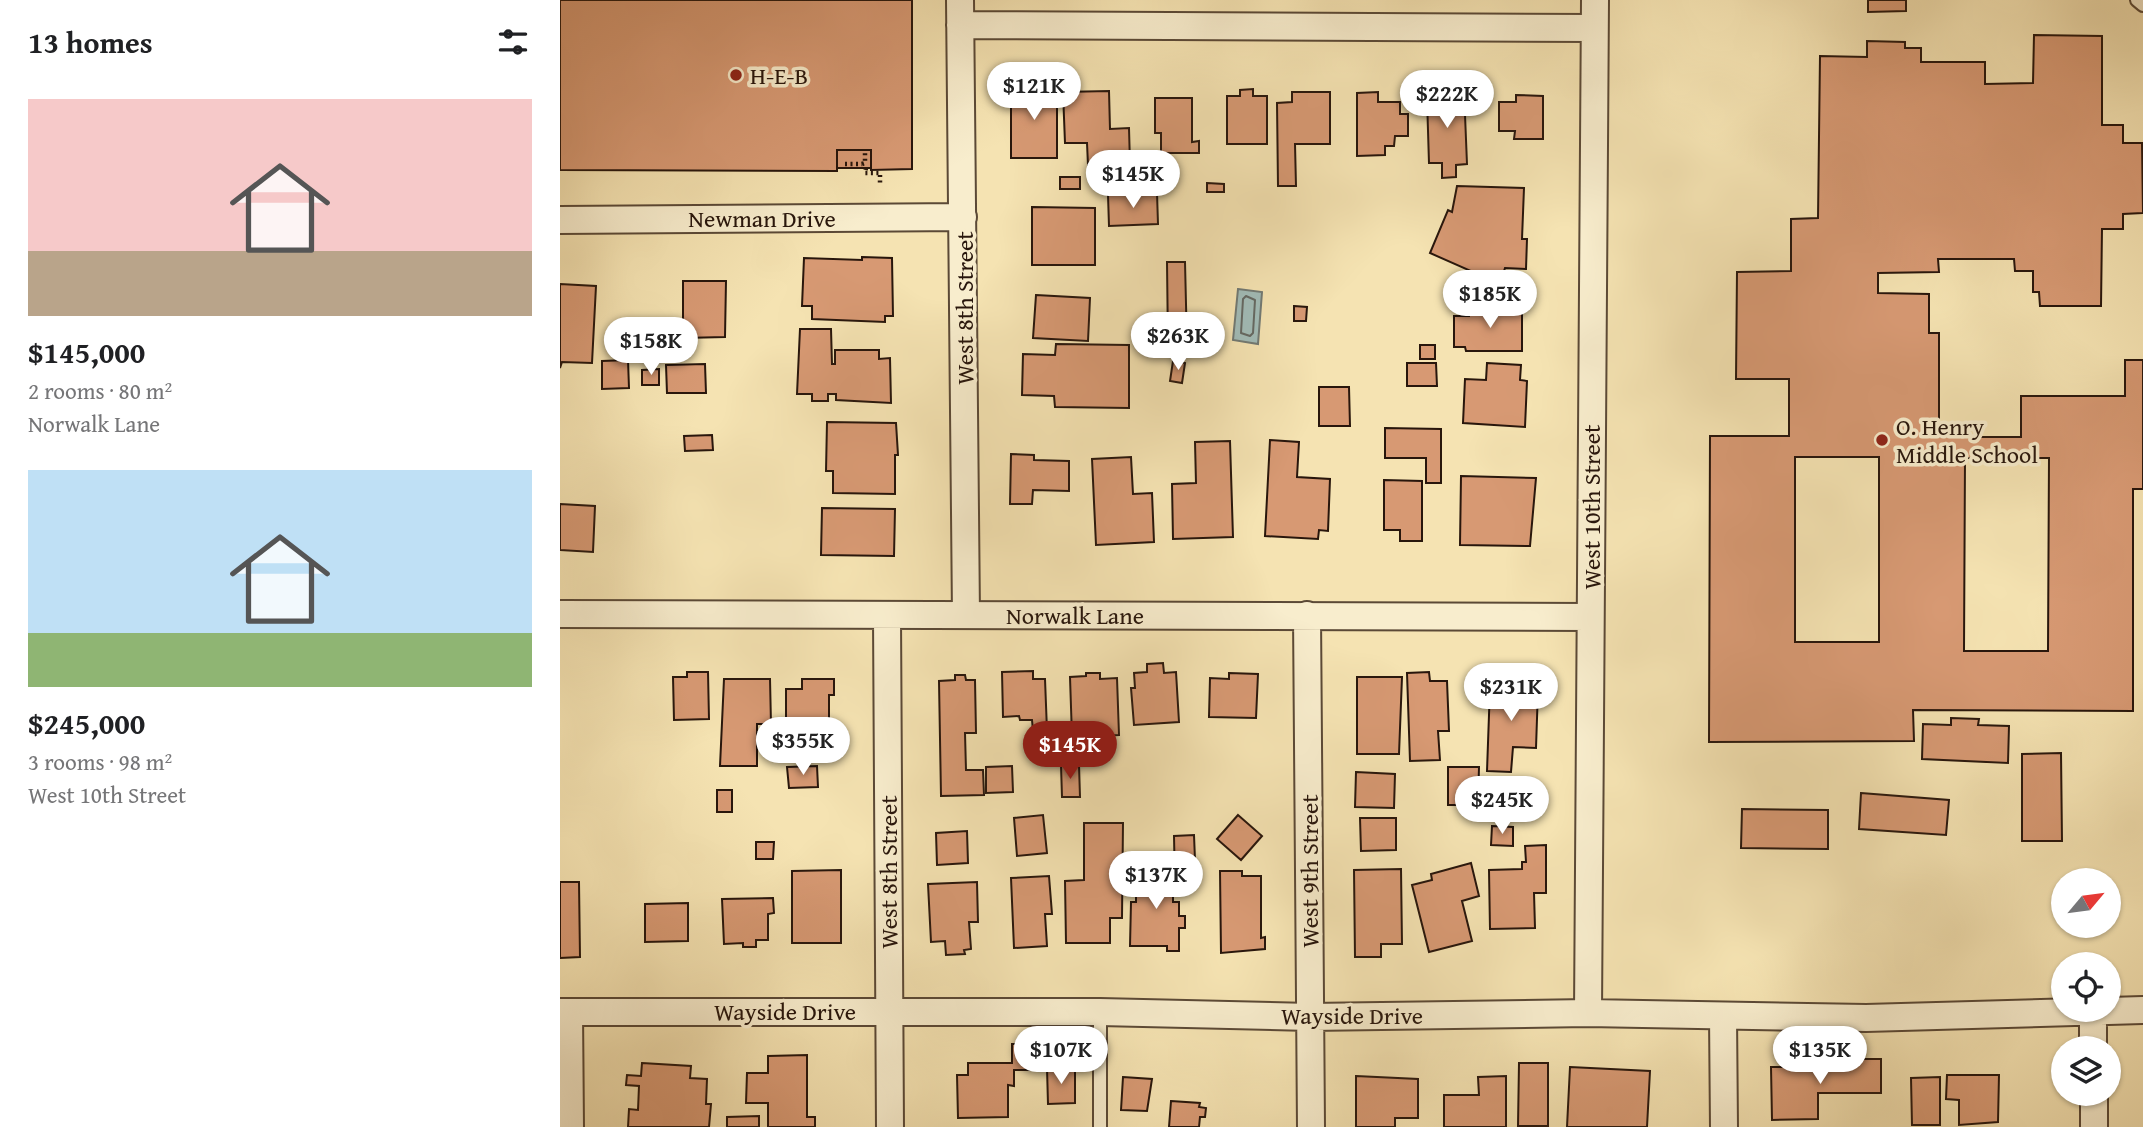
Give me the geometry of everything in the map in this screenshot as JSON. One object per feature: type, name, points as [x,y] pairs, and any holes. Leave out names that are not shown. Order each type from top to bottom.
[{"type":"street","name":"West 10th Street","points":[[1588,1013],[1595,0]]},
{"type":"street","points":[[960,13],[1594,28]]},
{"type":"street","name":"West 8th Street","points":[[960,13],[967,615]]},
{"type":"street","name":"Newman Drive","points":[[560,220],[964,217]]},
{"type":"street","name":"Norwalk Lane","points":[[560,614],[1590,617]]},
{"type":"street","name":"West 9th Street","points":[[1307,615],[1311,1127]]},
{"type":"street","name":"West 8th Street","points":[[887,617],[890,1127]]},
{"type":"street","name":"Wayside Drive","points":[[565,1012],[889,1010],[1310,1017],[1588,1013],[1866,1018],[2051,1014]]},
{"type":"street","name":"Wayside Drive","points":[[2121,1011],[2143,1010]]},
{"type":"street","points":[[565,1012],[569,1127]]},
{"type":"street","points":[[1723,1016],[1724,1127]]},
{"type":"street","points":[[2094,1106],[2094,1127]]},
{"type":"lane","points":[[2137,0],[2143,5]]},
{"type":"lane","points":[[1100,1012],[1100,1127]]},
{"type":"path","points":[[845,164],[865,163],[865,150]]},
{"type":"path","points":[[866,168],[865,173],[880,173],[880,184]]},
{"type":"water","points":[[1238,289],[1262,292],[1258,344],[1233,340]]},
{"type":"building","name":"H-E-B","points":[[560,0],[912,0],[912,169],[871,170],[871,150],[837,150],[837,171],[560,170]]},
{"type":"building","points":[[1868,0],[1906,0],[1906,11],[1868,12]]},
{"type":"building","points":[[2034,35],[2102,36],[2102,125],[2123,125],[2123,143],[2142,143],[2143,213],[2123,214],[2123,229],[2102,229],[2101,306],[2040,306],[2039,292],[2033,292],[2033,271],[2015,271],[2014,259],[1938,259],[1939,272],[1878,273],[1878,293],[1929,294],[1929,333],[1939,333],[1939,437],[2021,437],[2021,396],[2125,396],[2125,360],[2143,360],[2143,489],[2133,489],[2133,711],[1913,710],[1914,741],[1709,742],[1710,436],[1789,436],[1789,379],[1736,379],[1737,272],[1791,271],[1791,219],[1818,218],[1820,56],[1867,57],[1867,41],[1905,42],[1905,48],[1921,48],[1921,62],[1985,62],[1985,84],[2033,83]],"holes":[[[1795,457],[1879,457],[1879,642],[1795,642]],[[1965,458],[2049,458],[2048,651],[1964,651]]]},
{"type":"building","points":[[1011,86],[1057,86],[1057,158],[1011,158]]},
{"type":"building","points":[[1253,89],[1253,96],[1267,96],[1267,144],[1227,144],[1227,96],[1240,96],[1240,90]]},
{"type":"building","points":[[1464,90],[1467,164],[1456,165],[1456,177],[1442,178],[1442,163],[1429,163],[1427,98],[1432,97],[1431,91]]},
{"type":"building","points":[[1109,91],[1110,129],[1129,128],[1130,164],[1088,165],[1087,143],[1065,143],[1063,92]]},
{"type":"building","points":[[1292,92],[1330,92],[1330,144],[1295,144],[1296,186],[1278,186],[1277,103],[1292,102]]},
{"type":"building","points":[[1378,92],[1378,102],[1400,102],[1400,114],[1408,114],[1408,136],[1395,136],[1394,146],[1385,146],[1385,155],[1357,156],[1357,93]]},
{"type":"building","points":[[1516,95],[1543,96],[1543,139],[1514,139],[1515,131],[1499,131],[1499,102],[1516,102]]},
{"type":"building","points":[[1155,98],[1192,98],[1192,142],[1199,141],[1199,153],[1161,153],[1161,133],[1155,133]]},
{"type":"building","points":[[837,150],[871,150],[871,168],[837,168]]},
{"type":"building","points":[[1151,159],[1154,187],[1135,188],[1132,161]]},
{"type":"building","points":[[1060,177],[1080,177],[1080,189],[1060,189]]},
{"type":"building","points":[[1207,183],[1224,184],[1224,192],[1207,192]]},
{"type":"building","points":[[1457,186],[1524,188],[1522,239],[1527,239],[1526,269],[1505,268],[1500,284],[1430,253],[1448,210],[1452,212]]},
{"type":"building","points":[[1157,193],[1158,224],[1109,226],[1108,195]]},
{"type":"building","points":[[1032,207],[1095,208],[1095,265],[1032,265]]},
{"type":"building","points":[[862,257],[892,258],[893,316],[885,316],[885,322],[812,319],[812,306],[802,306],[804,258],[862,260]]},
{"type":"building","points":[[1167,262],[1185,262],[1187,346],[1168,346]]},
{"type":"building","points":[[683,281],[726,281],[725,337],[683,338]]},
{"type":"building","points":[[560,284],[596,286],[592,363],[562,362],[560,368]]},
{"type":"building","points":[[1036,295],[1090,298],[1088,341],[1033,338]]},
{"type":"building","points":[[1294,306],[1307,307],[1306,321],[1294,321]]},
{"type":"building","points":[[1470,308],[1522,308],[1522,351],[1466,351],[1465,347],[1454,347],[1454,316],[1469,316]]},
{"type":"building","points":[[800,329],[831,329],[832,364],[835,364],[835,350],[879,350],[879,359],[890,358],[891,403],[836,400],[836,394],[828,394],[828,401],[812,401],[812,394],[797,394]]},
{"type":"building","points":[[1056,344],[1129,345],[1129,408],[1055,407],[1054,396],[1022,395],[1023,354],[1055,355]]},
{"type":"building","points":[[1420,345],[1435,345],[1435,359],[1420,359]]},
{"type":"building","points":[[628,360],[629,388],[602,389],[602,361]]},
{"type":"building","points":[[1173,361],[1185,363],[1182,383],[1170,381]]},
{"type":"building","points":[[1407,363],[1436,363],[1437,386],[1407,386]]},
{"type":"building","points":[[1487,363],[1521,365],[1520,380],[1527,381],[1525,427],[1463,423],[1465,379],[1486,380]]},
{"type":"building","points":[[705,364],[706,393],[667,393],[666,365]]},
{"type":"building","points":[[659,369],[659,385],[642,385],[642,370]]},
{"type":"building","points":[[1319,387],[1349,387],[1350,426],[1319,426]]},
{"type":"building","points":[[827,422],[896,423],[898,455],[895,455],[895,494],[833,493],[833,471],[826,471]]},
{"type":"building","points":[[1385,428],[1441,429],[1441,483],[1426,483],[1426,458],[1385,458]]},
{"type":"building","points":[[712,435],[713,450],[685,451],[684,436]]},
{"type":"building","points":[[1270,440],[1299,442],[1297,477],[1330,479],[1328,531],[1319,530],[1318,539],[1265,536]]},
{"type":"building","points":[[1230,441],[1233,537],[1173,539],[1172,484],[1196,483],[1195,442]]},
{"type":"building","points":[[1011,454],[1034,455],[1034,460],[1069,461],[1069,491],[1033,490],[1032,504],[1010,504]]},
{"type":"building","points":[[1131,457],[1133,494],[1152,493],[1154,542],[1096,545],[1092,459]]},
{"type":"building","points":[[1461,476],[1536,478],[1530,546],[1460,545]]},
{"type":"building","points":[[1384,480],[1422,481],[1422,541],[1400,541],[1400,530],[1384,530]]},
{"type":"building","points":[[560,504],[595,506],[593,552],[560,550]]},
{"type":"building","points":[[822,508],[895,509],[894,556],[821,555]]},
{"type":"building","points":[[1163,663],[1164,673],[1176,672],[1179,722],[1134,725],[1131,688],[1135,688],[1134,673],[1147,672],[1147,664]]},
{"type":"building","points":[[1033,671],[1033,679],[1045,679],[1047,731],[1033,731],[1032,720],[1020,720],[1019,716],[1003,717],[1002,672]]},
{"type":"building","points":[[687,672],[708,672],[709,719],[674,720],[673,677],[687,677]]},
{"type":"building","points":[[1429,672],[1430,681],[1447,681],[1449,731],[1438,731],[1440,760],[1410,761],[1407,673]]},
{"type":"building","points":[[1086,673],[1100,673],[1100,679],[1117,678],[1119,735],[1072,737],[1070,677],[1086,676]]},
{"type":"building","points":[[1229,673],[1258,674],[1256,718],[1209,717],[1210,678],[1229,679]]},
{"type":"building","points":[[955,675],[965,675],[966,680],[975,680],[976,733],[965,733],[966,770],[983,770],[984,795],[941,796],[939,681],[955,680]]},
{"type":"building","points":[[1357,677],[1402,677],[1399,754],[1357,754]]},
{"type":"building","points":[[724,679],[770,679],[771,724],[757,724],[757,766],[720,766]]},
{"type":"building","points":[[802,679],[834,679],[834,695],[829,695],[829,739],[786,740],[786,689],[802,689]]},
{"type":"building","points":[[1500,679],[1521,680],[1520,688],[1538,689],[1536,748],[1513,747],[1511,772],[1487,771],[1490,687],[1500,688]]},
{"type":"building","points":[[1951,718],[1979,719],[1978,725],[2009,726],[2008,763],[1922,759],[1923,724],[1951,725]]},
{"type":"building","points":[[2061,753],[2062,841],[2022,841],[2022,754]]},
{"type":"building","points":[[1061,765],[1079,765],[1080,797],[1062,797]]},
{"type":"building","points":[[817,766],[818,787],[789,788],[787,767]]},
{"type":"building","points":[[1012,766],[1013,792],[986,793],[986,767]]},
{"type":"building","points":[[1448,767],[1479,767],[1478,805],[1448,805]]},
{"type":"building","points":[[1356,772],[1395,774],[1394,808],[1355,807]]},
{"type":"building","points":[[1485,778],[1518,778],[1518,810],[1485,810]]},
{"type":"building","points":[[717,790],[732,790],[732,812],[717,812]]},
{"type":"building","points":[[1861,793],[1949,800],[1946,835],[1859,829]]},
{"type":"building","points":[[1742,809],[1828,810],[1828,849],[1741,848]]},
{"type":"building","points":[[1043,815],[1047,853],[1017,856],[1014,818]]},
{"type":"building","points":[[1238,815],[1262,836],[1241,860],[1217,839]]},
{"type":"building","points":[[1360,818],[1396,818],[1396,850],[1361,851]]},
{"type":"building","points":[[1084,823],[1123,823],[1122,918],[1110,918],[1110,943],[1066,943],[1065,881],[1084,880]]},
{"type":"building","points":[[1492,826],[1513,827],[1513,846],[1491,845]]},
{"type":"building","points":[[967,831],[968,863],[937,865],[936,833]]},
{"type":"building","points":[[1194,835],[1196,885],[1175,886],[1174,836]]},
{"type":"building","points":[[756,842],[774,842],[773,859],[756,859]]},
{"type":"building","points":[[1546,845],[1546,893],[1534,893],[1535,928],[1490,929],[1489,870],[1522,869],[1522,862],[1526,862],[1525,846]]},
{"type":"building","points":[[1142,863],[1168,863],[1168,890],[1173,889],[1173,902],[1179,902],[1179,916],[1185,916],[1185,928],[1179,928],[1179,951],[1167,951],[1167,946],[1130,946],[1131,902],[1136,902],[1136,889],[1142,889]]},
{"type":"building","points":[[1471,863],[1479,896],[1462,901],[1472,941],[1429,952],[1412,885],[1432,880],[1431,874]]},
{"type":"building","points":[[1401,869],[1402,944],[1381,944],[1381,957],[1355,957],[1354,870]]},
{"type":"building","points":[[841,870],[841,943],[792,943],[792,871]]},
{"type":"building","points":[[1220,871],[1242,871],[1242,876],[1261,876],[1261,938],[1265,937],[1265,949],[1221,953]]},
{"type":"building","points":[[1049,876],[1052,914],[1045,914],[1047,946],[1014,948],[1011,878]]},
{"type":"building","points":[[560,882],[579,882],[580,957],[560,958]]},
{"type":"building","points":[[977,882],[978,922],[969,922],[971,949],[964,950],[965,954],[946,955],[945,941],[931,942],[928,884]]},
{"type":"building","points":[[773,898],[774,913],[768,914],[768,940],[756,940],[756,947],[743,947],[743,943],[724,944],[722,899]]},
{"type":"building","points":[[688,903],[688,941],[645,942],[645,904]]},
{"type":"building","points":[[1012,1044],[1037,1044],[1037,1070],[1014,1070],[1014,1086],[1008,1085],[1008,1117],[958,1118],[957,1075],[968,1075],[968,1063],[1012,1063]]},
{"type":"building","points":[[807,1055],[807,1117],[815,1117],[815,1127],[768,1127],[768,1103],[746,1103],[747,1073],[768,1073],[768,1056]]},
{"type":"building","points":[[1842,1059],[1881,1059],[1881,1093],[1818,1093],[1818,1119],[1772,1120],[1771,1067],[1842,1067]]},
{"type":"building","points":[[642,1063],[691,1066],[690,1078],[707,1079],[706,1104],[711,1104],[709,1127],[628,1127],[629,1109],[638,1110],[639,1086],[626,1085],[627,1075],[641,1076]]},
{"type":"building","points":[[1519,1063],[1548,1063],[1548,1126],[1518,1126]]},
{"type":"building","points":[[1570,1067],[1650,1071],[1647,1127],[1567,1127]]},
{"type":"building","points":[[1047,1068],[1075,1068],[1075,1103],[1048,1104]]},
{"type":"building","points":[[1947,1075],[1999,1075],[1998,1122],[1959,1125],[1959,1100],[1946,1099]]},
{"type":"building","points":[[1356,1076],[1418,1079],[1418,1118],[1395,1118],[1395,1127],[1356,1127]]},
{"type":"building","points":[[1506,1076],[1506,1127],[1444,1127],[1444,1095],[1479,1095],[1478,1077]]},
{"type":"building","points":[[1123,1077],[1152,1079],[1147,1111],[1121,1110]]},
{"type":"building","points":[[1940,1077],[1940,1125],[1912,1125],[1911,1078]]},
{"type":"building","points":[[1171,1101],[1200,1103],[1199,1107],[1206,1108],[1205,1117],[1200,1117],[1199,1127],[1169,1127]]},
{"type":"building","points":[[759,1116],[759,1127],[727,1127],[727,1117]]},
{"type":"place","name":"H-E-B","points":[[736,75]]},
{"type":"place","name":"O. Henry Middle School","points":[[1882,440]]}]
